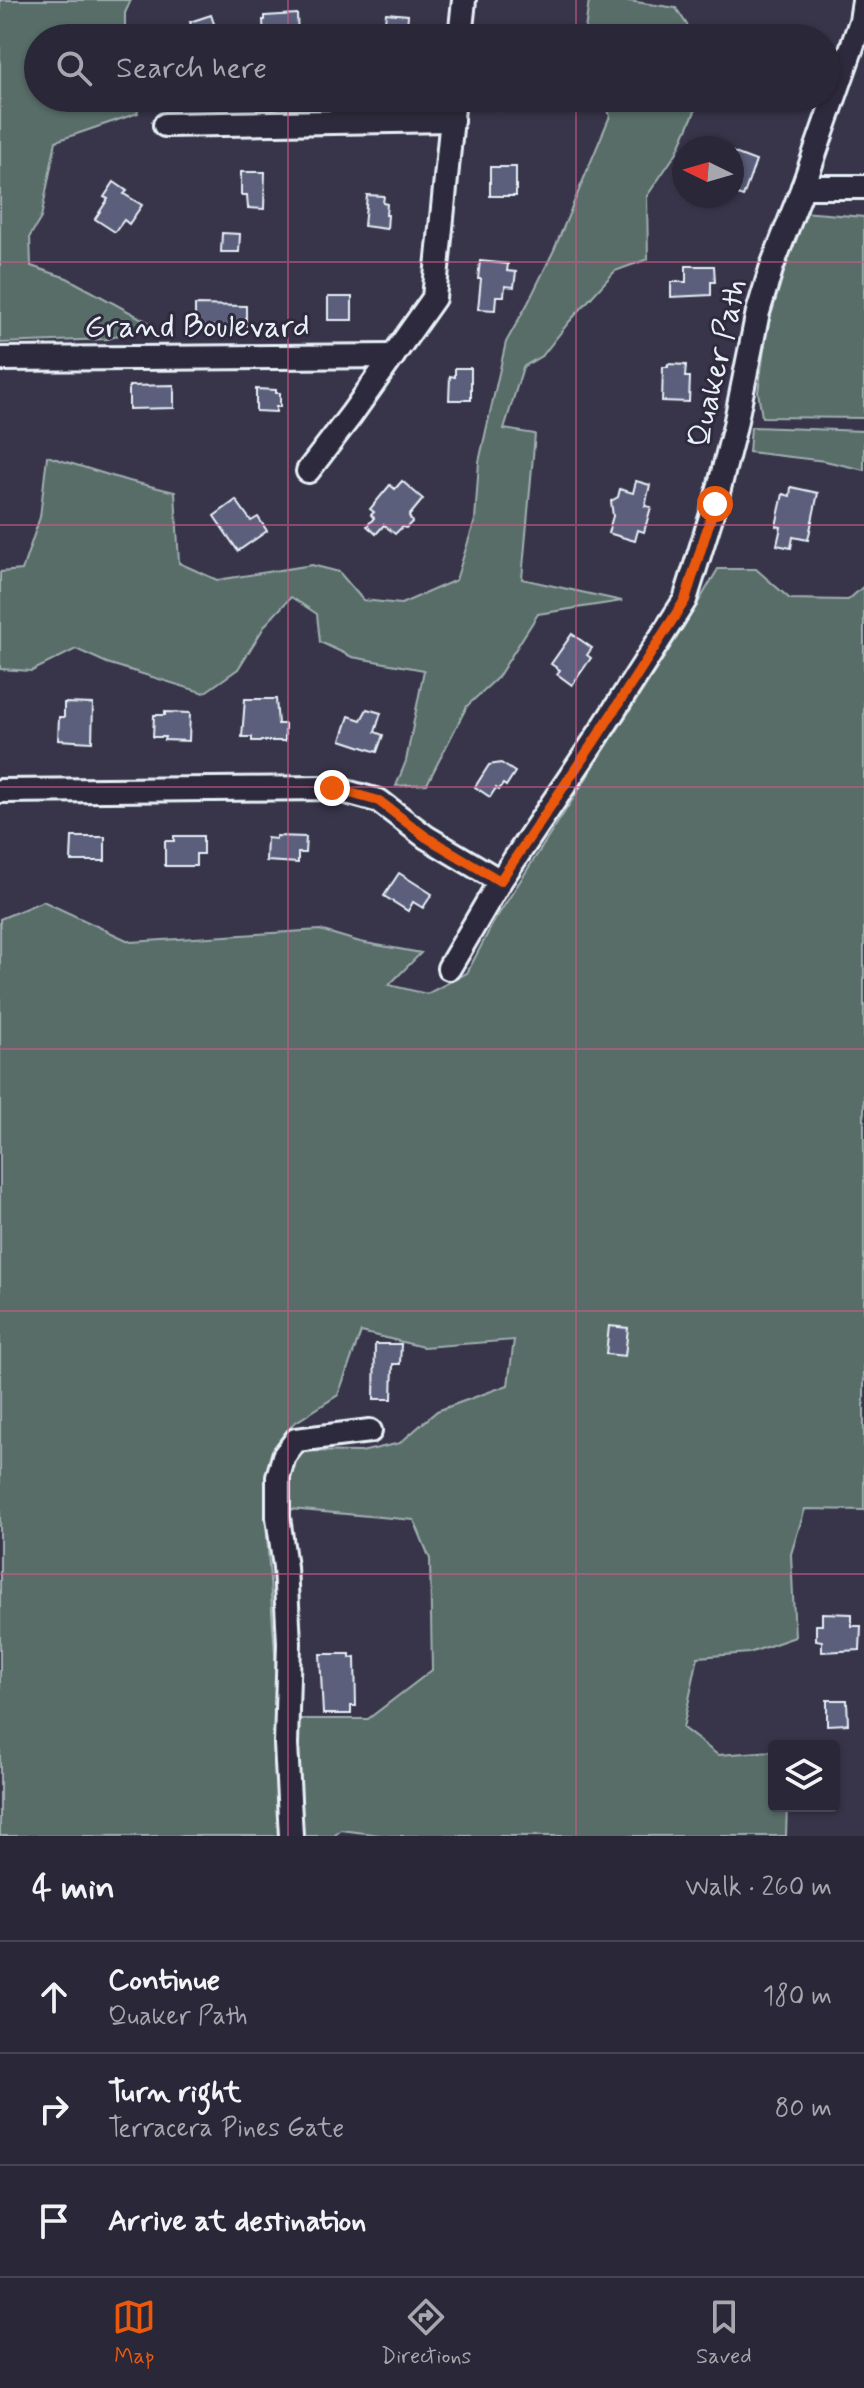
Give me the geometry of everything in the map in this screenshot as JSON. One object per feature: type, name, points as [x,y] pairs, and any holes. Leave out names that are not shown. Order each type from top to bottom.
[{"type":"street","points":[[461,24],[464,0]]},
{"type":"street","name":"Quaker Path","points":[[840,81],[861,21],[864,1]]},
{"type":"street","points":[[165,125],[399,112]]},
{"type":"street","points":[[308,471],[434,298],[453,112]]},
{"type":"street","name":"Quaker Path","points":[[449,968],[500,881],[685,600],[719,489],[758,312],[829,112]]},
{"type":"street","points":[[803,187],[864,187]]},
{"type":"street","name":"Grand Boulevard","points":[[1,359],[393,356]]},
{"type":"street","points":[[0,791],[332,788],[379,801],[426,837],[500,881]]},
{"type":"street","points":[[291,1836],[286,1744],[289,1643],[285,1567],[278,1517],[278,1477],[284,1456],[296,1440],[370,1431]]},
{"type":"green space","points":[[0,0],[131,0],[125,13],[125,24],[24,24],[24,112],[138,113],[56,141],[41,218],[30,236],[31,266],[67,278],[150,323],[108,339],[0,343]]},
{"type":"green space","points":[[589,0],[622,0],[676,8],[686,24],[586,24]]},
{"type":"green space","points":[[609,112],[695,112],[684,136],[672,136],[672,159],[647,196],[648,259],[615,271],[543,355],[523,367],[504,429],[535,434],[522,579],[622,601],[538,614],[498,677],[467,706],[427,784],[396,786],[406,761],[424,670],[352,657],[320,642],[317,614],[291,597],[266,624],[238,669],[204,693],[107,663],[76,649],[32,671],[0,669],[0,572],[22,570],[40,517],[47,456],[175,492],[179,563],[217,580],[312,565],[339,572],[363,600],[401,604],[456,580],[475,520],[479,462],[506,342],[554,250],[610,116]]},
{"type":"green space","points":[[802,212],[864,217],[864,418],[762,417],[758,392],[767,329]]},
{"type":"green space","points":[[751,427],[864,431],[864,470],[825,461],[749,452]]},
{"type":"green space","points":[[718,569],[756,569],[790,599],[848,600],[864,586],[864,1510],[805,1509],[791,1554],[795,1637],[749,1653],[698,1657],[683,1728],[718,1755],[768,1751],[768,1812],[787,1812],[786,1836],[387,1836],[341,1830],[334,1836],[299,1836],[296,1719],[368,1719],[432,1670],[430,1559],[414,1520],[290,1509],[288,1476],[299,1451],[361,1452],[400,1443],[437,1411],[508,1385],[514,1340],[423,1347],[361,1332],[338,1395],[293,1424],[269,1461],[267,1536],[282,1836],[0,1836],[0,919],[43,901],[131,942],[320,930],[360,942],[421,953],[389,985],[427,994],[467,973],[493,923]]},
{"type":"building","points":[[386,13],[408,15],[407,24],[385,24]]},
{"type":"building","points":[[297,14],[297,24],[263,24],[265,16]]},
{"type":"building","points":[[211,15],[214,24],[191,24]]},
{"type":"building","points":[[744,156],[756,161],[744,194]]},
{"type":"building","points":[[490,167],[516,167],[516,196],[490,196]]},
{"type":"building","points":[[241,172],[265,172],[264,209],[248,208],[247,195],[241,195]]},
{"type":"building","points":[[114,182],[127,191],[124,194],[142,205],[129,224],[124,220],[115,232],[95,219],[108,199],[104,197]]},
{"type":"building","points":[[367,195],[384,196],[387,229],[364,226]]},
{"type":"building","points":[[222,233],[240,234],[239,252],[221,252]]},
{"type":"building","points":[[480,261],[508,264],[507,271],[516,272],[514,287],[505,286],[504,296],[496,296],[495,310],[478,309]]},
{"type":"building","points":[[686,266],[714,266],[715,282],[711,282],[711,295],[671,297],[671,282],[686,282]]},
{"type":"building","points":[[328,297],[352,297],[352,320],[328,320]]},
{"type":"building","points":[[195,305],[246,306],[246,326],[195,326]]},
{"type":"building","points":[[668,364],[686,365],[685,377],[690,377],[689,402],[662,401],[663,367],[668,367]]},
{"type":"building","points":[[455,368],[471,368],[471,400],[449,400],[450,376],[455,377]]},
{"type":"building","points":[[174,385],[174,408],[129,409],[129,386]]},
{"type":"building","points":[[256,389],[280,393],[280,407],[276,407],[276,412],[256,411]]},
{"type":"building","points":[[402,481],[423,499],[409,516],[412,522],[395,534],[384,525],[376,534],[367,526],[374,518],[371,515],[374,512],[370,509],[390,485],[395,489]]},
{"type":"building","points":[[636,481],[650,485],[645,506],[651,507],[644,532],[638,530],[635,541],[608,533],[613,516],[611,501],[618,497],[620,489],[633,493]]},
{"type":"building","points":[[791,487],[818,493],[808,540],[793,537],[791,548],[777,545],[781,527],[776,526],[783,494],[790,496]]},
{"type":"building","points":[[236,500],[251,521],[258,517],[267,531],[238,551],[214,516]]},
{"type":"building","points":[[572,634],[592,648],[587,655],[591,658],[572,685],[557,674],[560,670],[551,664]]},
{"type":"building","points":[[245,699],[276,699],[278,724],[285,724],[285,741],[252,741],[252,737],[242,737]]},
{"type":"building","points":[[64,703],[93,704],[92,742],[58,740],[59,717],[64,717]]},
{"type":"building","points":[[367,709],[381,713],[375,732],[383,735],[377,752],[341,740],[349,716],[361,720]]},
{"type":"building","points":[[165,712],[190,713],[189,741],[153,737],[154,715],[165,715]]},
{"type":"building","points":[[501,763],[515,772],[506,786],[503,784],[499,790],[496,788],[490,797],[475,787],[489,765]]},
{"type":"building","points":[[174,836],[203,836],[203,854],[196,854],[196,866],[165,866],[165,841],[174,841]]},
{"type":"building","points":[[276,836],[306,837],[305,853],[298,853],[298,863],[266,861],[267,838],[276,839]]},
{"type":"building","points":[[72,837],[105,837],[105,861],[71,861]]},
{"type":"building","points":[[399,873],[432,894],[423,908],[413,902],[408,911],[384,896]]},
{"type":"building","points":[[609,1326],[628,1328],[625,1356],[606,1354]]},
{"type":"building","points":[[375,1344],[401,1344],[400,1364],[393,1364],[392,1399],[374,1399]]},
{"type":"building","points":[[822,1613],[852,1614],[852,1626],[861,1626],[860,1650],[822,1652],[822,1641],[816,1640],[816,1625],[822,1625]]},
{"type":"building","points":[[320,1654],[350,1654],[350,1658],[355,1657],[356,1706],[351,1706],[351,1714],[323,1714]]},
{"type":"building","points":[[827,1700],[847,1700],[848,1724],[827,1725]]},
{"type":"route","points":[[332,788],[379,801],[426,837],[500,881],[685,600],[715,504]]}]
